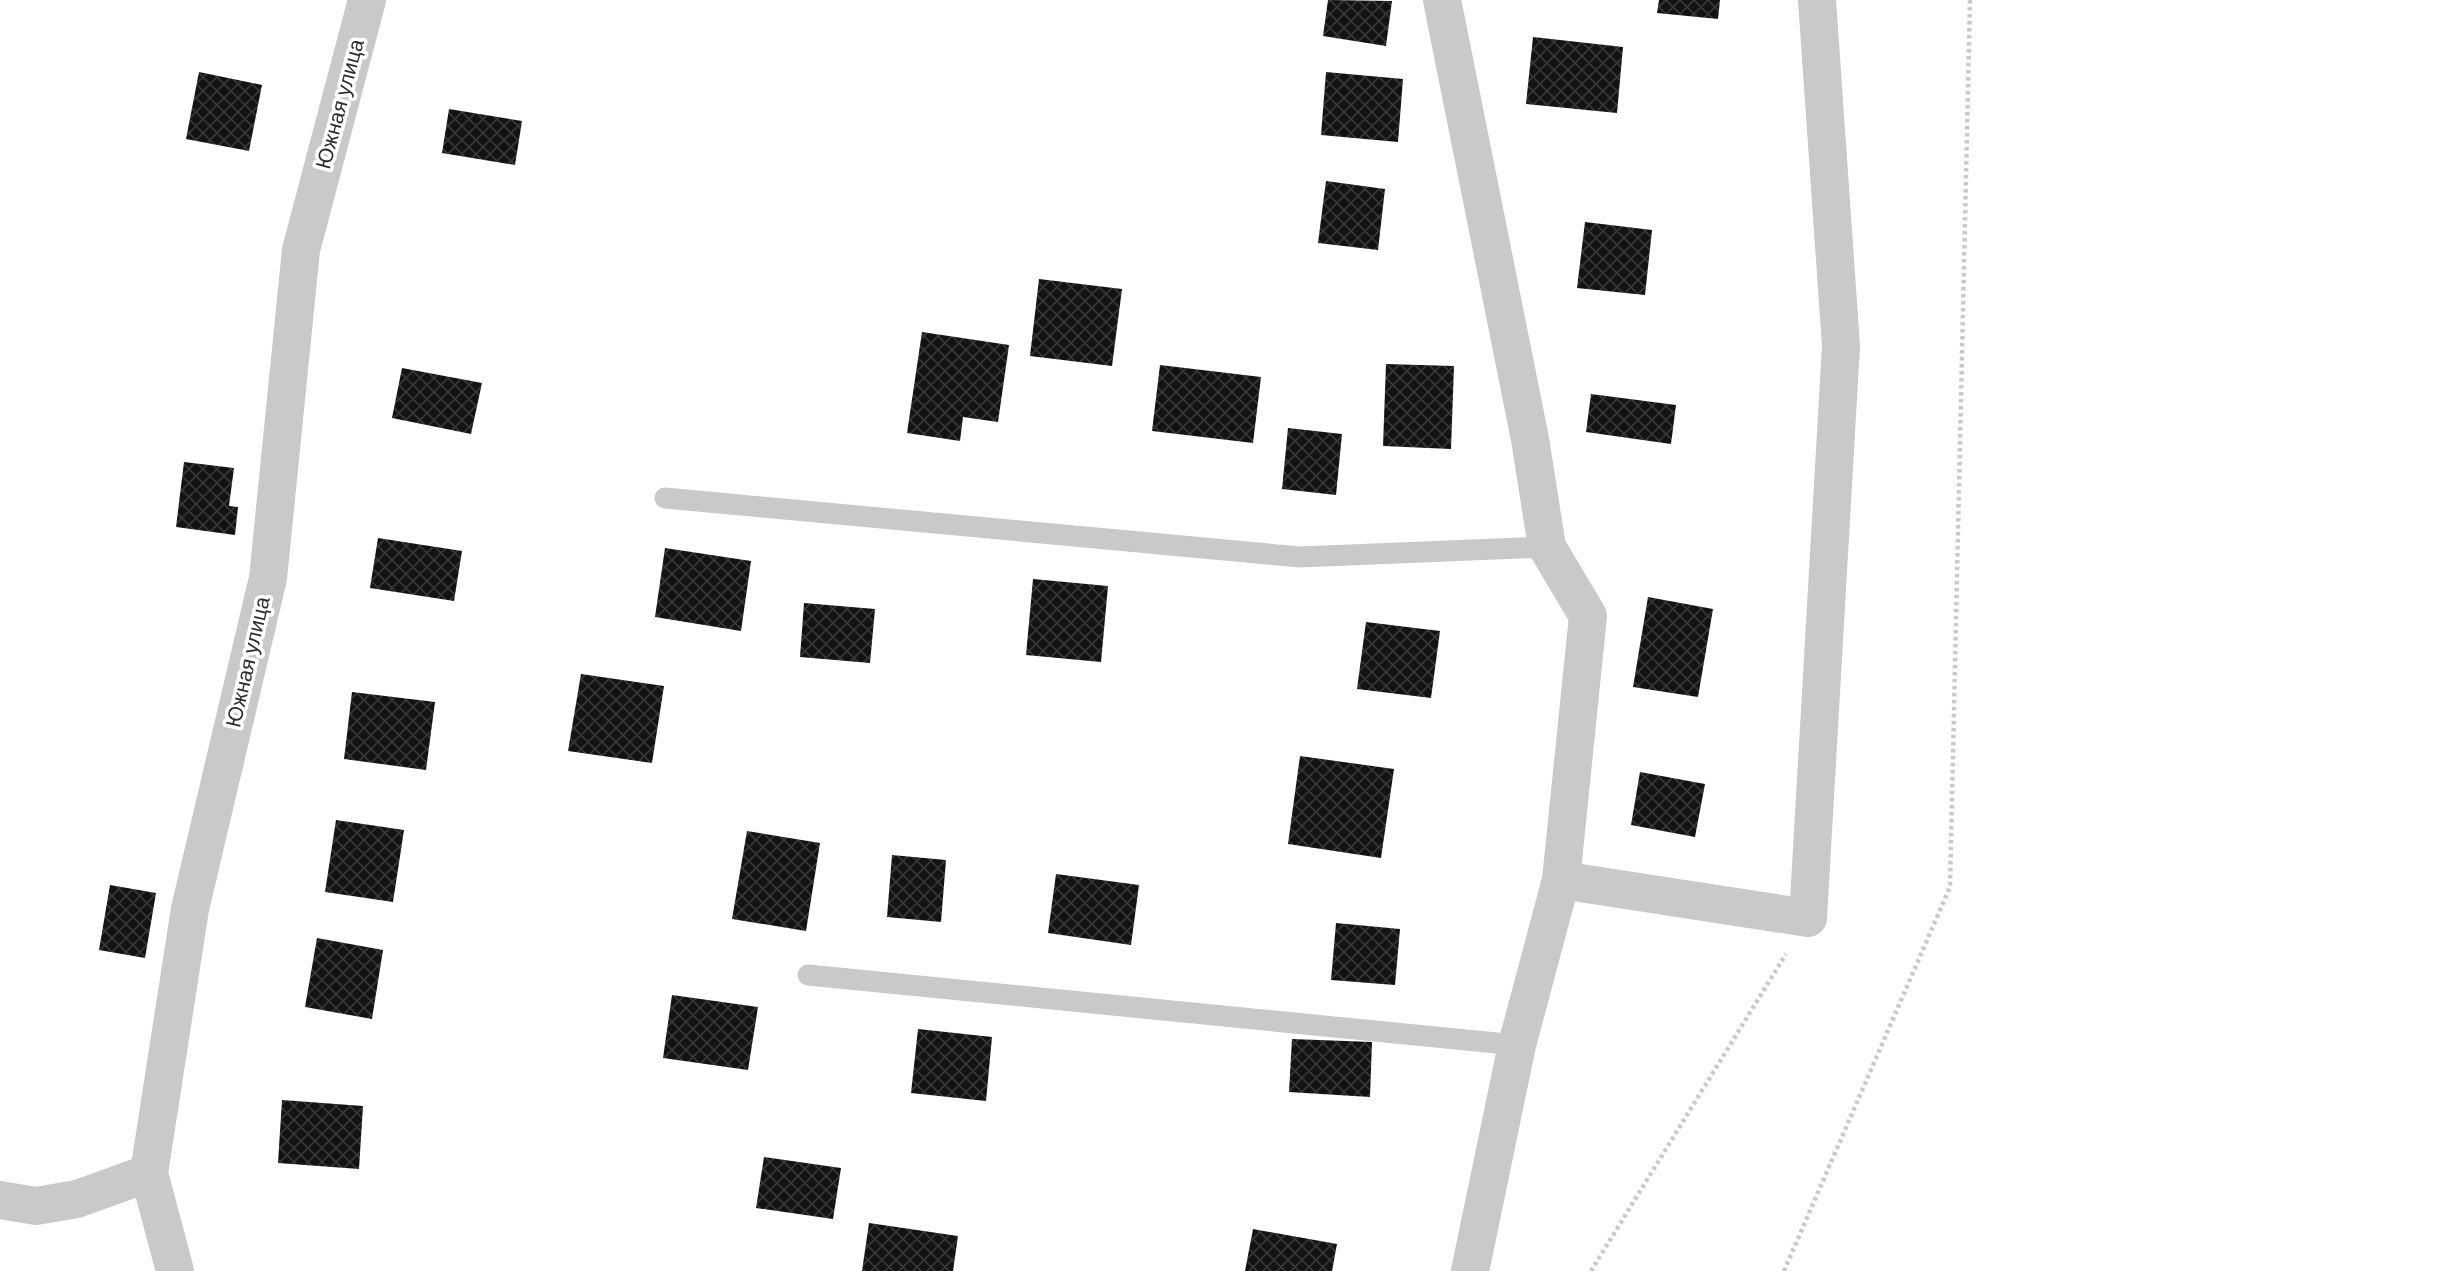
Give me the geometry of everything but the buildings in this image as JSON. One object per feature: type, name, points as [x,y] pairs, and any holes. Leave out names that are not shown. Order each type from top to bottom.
[{"type":"street","name":"Южная улица","points":[[149,1173],[190,909],[268,578],[301,250],[367,0]]},
{"type":"street","points":[[1442,0],[1530,439],[1547,547],[1588,615],[1561,880],[1517,1045],[1470,1271]]},
{"type":"street","points":[[1561,880],[1808,918],[1841,346],[1817,0]]},
{"type":"street","points":[[0,1200],[36,1206],[77,1199],[149,1173],[175,1271]]},
{"type":"lane","points":[[665,498],[1300,557],[1547,547]]},
{"type":"lane","points":[[808,975],[1517,1045]]},
{"type":"path","points":[[1784,1271],[1951,887],[1970,0]]},
{"type":"path","points":[[1591,1271],[1808,918]]}]
